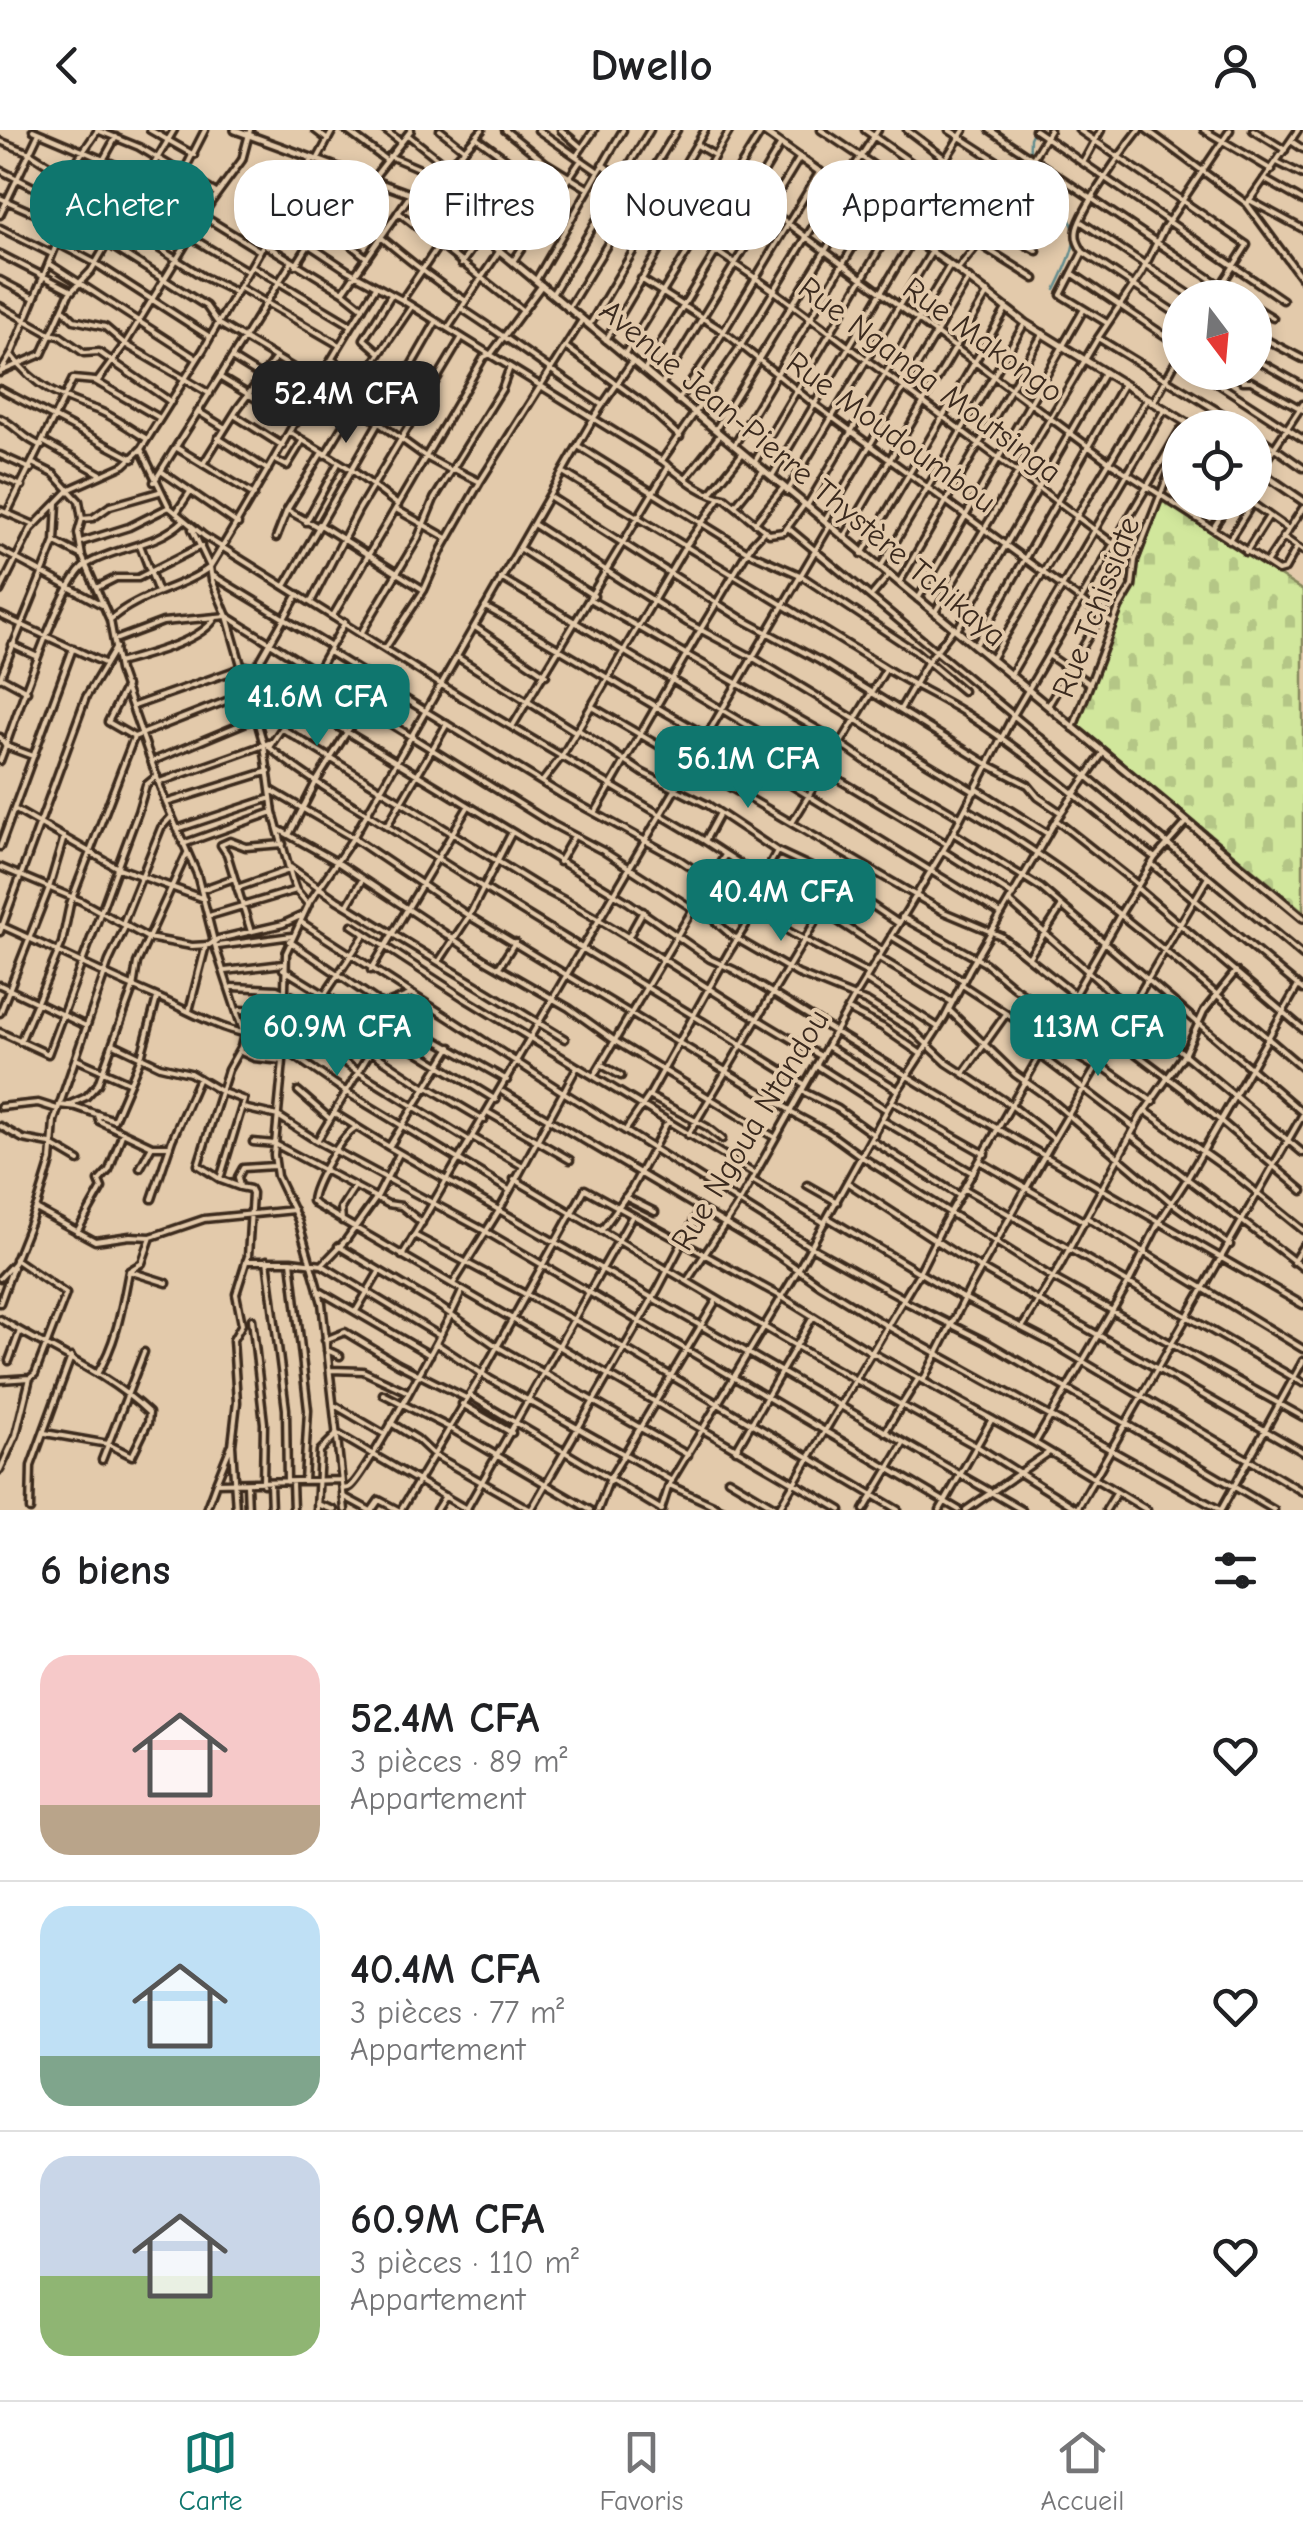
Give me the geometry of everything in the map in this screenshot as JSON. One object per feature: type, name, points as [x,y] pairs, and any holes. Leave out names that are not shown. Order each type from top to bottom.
[{"type":"street","points":[[78,160],[98,130],[160,160]]},
{"type":"street","points":[[150,130],[194,155]]},
{"type":"street","points":[[156,158],[174,130]]},
{"type":"street","points":[[191,160],[205,130]]},
{"type":"street","name":"Avenue Jean-Pierre Thystère Tchikaya","points":[[234,130],[315,159]]},
{"type":"street","points":[[315,130],[328,140]]},
{"type":"street","points":[[315,159],[333,130]]},
{"type":"street","points":[[346,130],[387,158],[409,166]]},
{"type":"street","points":[[385,130],[401,142]]},
{"type":"street","points":[[440,130],[464,148]]},
{"type":"street","points":[[459,160],[456,158],[482,130]]},
{"type":"street","points":[[505,130],[541,160]]},
{"type":"street","points":[[538,130],[590,167]]},
{"type":"street","points":[[561,130],[582,148]]},
{"type":"street","points":[[587,188],[570,178],[594,130]]},
{"type":"street","points":[[604,160],[624,130]]},
{"type":"street","points":[[631,160],[650,130]]},
{"type":"street","points":[[659,160],[677,130]]},
{"type":"street","points":[[686,160],[705,130]]},
{"type":"street","points":[[711,160],[730,130]]},
{"type":"street","points":[[744,160],[761,130],[807,162]]},
{"type":"street","points":[[772,138],[776,130]]},
{"type":"street","points":[[821,130],[866,160]]},
{"type":"street","points":[[865,130],[908,160]]},
{"type":"street","points":[[857,160],[878,130]]},
{"type":"street","points":[[907,130],[949,160]]},
{"type":"street","points":[[949,130],[995,160]]},
{"type":"street","points":[[947,158],[964,130]]},
{"type":"street","points":[[990,130],[1212,280]]},
{"type":"street","points":[[1036,130],[1283,300]]},
{"type":"street","points":[[1033,158],[1050,130]]},
{"type":"street","points":[[1080,130],[1247,245],[1225,280]]},
{"type":"street","points":[[1084,161],[1101,130]]},
{"type":"street","points":[[1139,130],[1093,198],[1076,234],[1084,252],[1162,303]]},
{"type":"street","points":[[1147,130],[1248,202],[1303,228]]},
{"type":"street","points":[[1204,130],[1272,170]]},
{"type":"street","points":[[935,612],[1169,220],[1230,130]]},
{"type":"street","points":[[1253,130],[1285,150]]},
{"type":"street","points":[[1248,202],[1298,130]]},
{"type":"street","points":[[0,215],[37,131],[103,160]]},
{"type":"street","points":[[214,199],[242,160],[248,132]]},
{"type":"street","points":[[387,158],[409,132],[439,160]]},
{"type":"street","points":[[476,137],[507,160]]},
{"type":"street","points":[[105,160],[116,138]]},
{"type":"street","points":[[0,141],[39,160]]},
{"type":"street","points":[[1291,141],[1303,149]]},
{"type":"street","points":[[696,144],[714,155]]},
{"type":"street","points":[[771,160],[781,144]]},
{"type":"street","points":[[787,178],[800,157]]},
{"type":"street","points":[[1277,162],[1303,175]]},
{"type":"street","points":[[0,170],[30,186]]},
{"type":"street","points":[[1264,180],[1303,201]]},
{"type":"street","points":[[334,615],[484,358],[505,335],[539,283],[590,183]]},
{"type":"street","points":[[678,401],[807,191]]},
{"type":"street","points":[[389,223],[409,197]]},
{"type":"street","points":[[0,198],[30,211]]},
{"type":"street","points":[[1248,202],[1303,280]]},
{"type":"street","points":[[398,212],[409,221]]},
{"type":"street","points":[[1080,220],[1169,280]]},
{"type":"street","name":"Rue Makongo","points":[[788,221],[807,235]]},
{"type":"street","points":[[0,591],[34,525],[68,490],[133,458],[197,360],[260,251],[214,224]]},
{"type":"street","points":[[0,228],[52,254]]},
{"type":"street","points":[[552,294],[590,229]]},
{"type":"street","points":[[662,461],[696,416],[807,235]]},
{"type":"street","points":[[389,242],[420,270],[466,301]]},
{"type":"street","points":[[54,250],[11,355],[0,372],[42,354],[72,291],[102,250]]},
{"type":"street","points":[[70,250],[210,337]]},
{"type":"street","points":[[118,250],[206,306],[218,323],[355,405],[426,457],[480,482]]},
{"type":"street","points":[[165,250],[202,276],[266,302],[339,345]]},
{"type":"street","points":[[97,382],[126,344],[183,250]]},
{"type":"street","points":[[211,250],[247,272]]},
{"type":"street","points":[[273,250],[363,308]]},
{"type":"street","points":[[154,482],[277,283],[305,250]]},
{"type":"street","points":[[315,250],[491,354],[710,494],[725,498],[772,535],[788,528],[805,506],[950,265]]},
{"type":"street","points":[[358,250],[367,258]]},
{"type":"street","points":[[343,292],[371,250]]},
{"type":"street","points":[[402,300],[434,250]]},
{"type":"street","points":[[444,250],[522,310]]},
{"type":"street","points":[[461,264],[471,250]]},
{"type":"street","points":[[448,328],[500,250]]},
{"type":"street","name":"Avenue Jean-Pierre Thystère Tchikaya","points":[[500,250],[1303,918]]},
{"type":"street","points":[[514,262],[522,250]]},
{"type":"street","points":[[568,308],[604,250]]},
{"type":"street","points":[[385,649],[424,590],[480,482],[564,346],[586,323],[631,250]]},
{"type":"street","points":[[606,340],[660,250]]},
{"type":"street","points":[[624,356],[689,250]]},
{"type":"street","points":[[660,386],[744,250]]},
{"type":"street","points":[[686,478],[826,250]]},
{"type":"street","name":"Rue Makongo","points":[[826,250],[1108,461],[1162,496]]},
{"type":"street","points":[[734,447],[851,250]]},
{"type":"street","points":[[754,463],[880,250]]},
{"type":"street","points":[[771,478],[907,250]]},
{"type":"street","points":[[929,250],[1025,322],[1165,410]]},
{"type":"street","points":[[958,270],[972,250]]},
{"type":"street","points":[[990,250],[1035,279]]},
{"type":"street","points":[[644,371],[717,251]]},
{"type":"street","name":"Rue Nganga Moutsinga","points":[[717,251],[1135,560]]},
{"type":"street","points":[[755,523],[785,490],[932,252]]},
{"type":"street","points":[[1084,252],[1060,295],[1107,324]]},
{"type":"street","points":[[0,254],[72,291]]},
{"type":"street","points":[[48,264],[197,360]]},
{"type":"street","points":[[251,265],[352,325]]},
{"type":"street","points":[[1072,273],[1162,333]]},
{"type":"street","points":[[402,1256],[489,1113],[969,278]]},
{"type":"street","name":"Rue Moudoumbou","points":[[641,279],[723,331],[814,404],[1113,624]]},
{"type":"street","points":[[0,280],[34,298]]},
{"type":"street","points":[[110,620],[122,610],[198,577],[210,567],[376,287]]},
{"type":"street","points":[[844,538],[988,292]]},
{"type":"street","points":[[380,352],[364,339],[392,295]]},
{"type":"street","points":[[0,306],[60,336],[84,353],[100,352],[171,402]]},
{"type":"street","points":[[276,538],[287,510],[368,384],[369,370],[412,306]]},
{"type":"street","points":[[461,308],[602,405]]},
{"type":"street","points":[[862,554],[1006,308]]},
{"type":"street","points":[[64,309],[71,318],[99,324],[210,394]]},
{"type":"street","points":[[918,598],[1084,309]]},
{"type":"street","points":[[0,314],[10,312]]},
{"type":"street","points":[[285,586],[436,322]]},
{"type":"street","points":[[880,568],[1025,322]]},
{"type":"street","points":[[900,583],[1043,333]]},
{"type":"street","points":[[311,602],[462,338]]},
{"type":"street","points":[[1098,338],[1162,376]]},
{"type":"street","points":[[1272,343],[1303,359]]},
{"type":"street","points":[[564,346],[680,436]]},
{"type":"street","points":[[11,355],[36,384],[97,410],[146,439]]},
{"type":"street","points":[[203,464],[276,358]]},
{"type":"street","points":[[233,359],[307,404]]},
{"type":"street","points":[[332,359],[346,370],[332,391]]},
{"type":"street","points":[[345,1510],[318,1290],[294,1210],[274,1166],[286,1022],[283,966],[308,904],[353,838],[593,419],[632,362]]},
{"type":"street","points":[[362,632],[502,389],[510,368]]},
{"type":"street","points":[[1272,369],[1303,386]]},
{"type":"street","points":[[900,710],[928,660],[956,629],[1007,545],[1105,372]]},
{"type":"street","points":[[221,378],[296,423]]},
{"type":"street","points":[[7,513],[73,379],[97,382],[159,418]]},
{"type":"street","points":[[976,645],[1123,384]]},
{"type":"street","points":[[992,658],[1108,461],[1162,384]]},
{"type":"street","points":[[0,389],[133,458]]},
{"type":"street","points":[[1185,390],[1217,410]]},
{"type":"street","points":[[1269,390],[1302,407],[1272,450]]},
{"type":"street","points":[[1230,391],[1303,439]]},
{"type":"street","points":[[199,412],[225,428]]},
{"type":"street","points":[[234,415],[283,446]]},
{"type":"street","points":[[1010,675],[1162,415]]},
{"type":"street","points":[[0,418],[18,429],[26,440],[93,467],[102,475]]},
{"type":"street","points":[[291,433],[352,470],[397,507],[448,538]]},
{"type":"street","points":[[218,438],[268,470]]},
{"type":"street","points":[[275,460],[288,466],[304,440]]},
{"type":"street","points":[[578,446],[748,552],[800,575],[928,660],[963,691]]},
{"type":"street","points":[[1274,447],[1303,468]]},
{"type":"street","points":[[176,448],[254,495]]},
{"type":"street","points":[[140,450],[160,492],[190,525],[608,786],[705,840],[882,950]]},
{"type":"street","points":[[710,494],[742,454]]},
{"type":"street","points":[[0,455],[54,474],[79,501],[82,556],[110,620],[118,663],[166,804],[201,890],[244,1034],[198,1164],[229,1185],[250,1189],[252,1193],[246,1261],[236,1294],[242,1324],[234,1340],[237,1402],[232,1446],[236,1510]]},
{"type":"street","name":"Rue Ngoua Ntandou","points":[[686,1281],[754,1177],[868,973],[947,844],[1014,714],[1162,461]]},
{"type":"street","points":[[306,522],[339,462]]},
{"type":"street","points":[[512,727],[669,466]]},
{"type":"street","points":[[161,471],[238,524]]},
{"type":"street","points":[[735,506],[762,471]]},
{"type":"street","points":[[563,472],[1004,739],[1154,861],[1300,988],[1234,1093],[1159,1222],[1130,1282],[1035,1442]]},
{"type":"street","points":[[0,477],[22,486]]},
{"type":"street","points":[[1272,479],[1303,500]]},
{"type":"street","points":[[82,519],[93,518],[110,506],[160,492]]},
{"type":"street","points":[[176,514],[190,492]]},
{"type":"street","points":[[550,496],[717,603],[1028,785],[1060,812]]},
{"type":"street","name":"Rue Tchissiate","points":[[1073,728],[1132,586],[1135,560],[1162,496]]},
{"type":"street","points":[[542,782],[562,756],[685,547],[719,499]]},
{"type":"street","points":[[27,691],[0,677],[54,542],[58,503]]},
{"type":"street","points":[[79,543],[121,530],[170,507]]},
{"type":"street","points":[[1283,538],[1300,549],[1282,571],[1266,564],[1288,530],[1303,508]]},
{"type":"street","points":[[0,510],[34,525]]},
{"type":"street","points":[[287,510],[344,539],[424,590]]},
{"type":"street","points":[[1272,518],[1288,530]]},
{"type":"street","points":[[0,761],[68,586],[85,565],[164,535],[184,520]]},
{"type":"street","name":"Rue Makongo","points":[[1198,520],[1266,564]]},
{"type":"street","points":[[1212,529],[1218,520]]},
{"type":"street","points":[[1229,540],[1241,520]]},
{"type":"street","points":[[1246,552],[1266,520]]},
{"type":"street","points":[[534,524],[701,630],[1048,834]]},
{"type":"street","points":[[190,525],[210,567],[243,668],[254,719],[268,747],[273,812],[296,890],[308,904]]},
{"type":"street","points":[[788,528],[1303,956]]},
{"type":"street","points":[[596,812],[670,681],[765,530]]},
{"type":"street","points":[[54,542],[82,556]]},
{"type":"street","points":[[140,545],[158,593]]},
{"type":"street","points":[[94,588],[151,572],[201,546]]},
{"type":"street","points":[[519,548],[593,598],[960,818]]},
{"type":"street","points":[[0,550],[102,605]]},
{"type":"street","points":[[212,575],[425,711],[694,868],[709,882],[802,940],[868,973]]},
{"type":"street","points":[[872,595],[889,575]]},
{"type":"street","points":[[501,578],[947,844]]},
{"type":"street","points":[[256,668],[298,594]]},
{"type":"street","points":[[1048,706],[1112,595]]},
{"type":"street","points":[[485,607],[739,753],[1001,914]]},
{"type":"street","points":[[0,615],[104,664]]},
{"type":"street","points":[[284,1038],[248,1037],[209,1024],[189,1011],[1,928],[86,697],[116,644],[154,624],[227,616],[432,750],[693,910],[708,914],[736,939],[809,980],[866,1002],[911,1029],[1054,1139]]},
{"type":"street","points":[[118,663],[171,647],[208,628],[216,617]]},
{"type":"street","points":[[0,1032],[47,1054],[143,790],[158,779],[268,747],[292,715],[345,622]]},
{"type":"street","points":[[474,626],[546,674]]},
{"type":"street","points":[[12,645],[38,658]]},
{"type":"street","points":[[0,847],[74,648]]},
{"type":"street","points":[[456,656],[624,761],[720,813],[777,851],[824,874],[898,923]]},
{"type":"street","points":[[1050,656],[1090,684]]},
{"type":"street","points":[[134,706],[243,668],[256,668],[303,697]]},
{"type":"street","points":[[792,824],[886,669]]},
{"type":"street","points":[[289,835],[316,782],[378,682]]},
{"type":"street","points":[[126,686],[108,722],[134,737]]},
{"type":"street","points":[[20,1042],[64,939],[72,899],[134,737],[249,692]]},
{"type":"street","points":[[299,703],[643,911],[676,937],[1102,1190],[1303,1304]]},
{"type":"street","points":[[252,705],[292,715]]},
{"type":"street","points":[[591,706],[961,921],[991,930],[1101,1017]]},
{"type":"street","points":[[152,761],[254,719]]},
{"type":"street","points":[[387,826],[447,724]]},
{"type":"street","points":[[282,729],[628,938],[757,1021],[821,1056]]},
{"type":"street","points":[[0,736],[6,746],[32,756]]},
{"type":"street","points":[[268,747],[484,890],[646,986],[838,1109],[873,1138],[960,1196]]},
{"type":"street","points":[[325,1340],[345,1332],[467,1396],[662,1510],[671,1483],[798,1270],[991,930],[1060,812],[1103,752]]},
{"type":"street","points":[[166,804],[269,771]]},
{"type":"street","points":[[176,829],[271,794],[303,810],[353,838],[469,916],[829,1133],[862,1158],[1053,1278],[1303,1417]]},
{"type":"street","points":[[371,970],[468,808]]},
{"type":"street","points":[[966,808],[1038,852],[1121,912],[1303,1068]]},
{"type":"street","points":[[14,809],[116,867],[204,899]]},
{"type":"street","points":[[183,844],[273,812]]},
{"type":"street","points":[[705,840],[720,813]]},
{"type":"street","points":[[0,1303],[36,1208],[50,1161],[58,1107],[86,1026],[161,828],[172,816]]},
{"type":"street","points":[[1056,820],[1303,1029]]},
{"type":"street","points":[[728,1479],[779,1510],[920,1272],[950,1212],[1121,912],[1154,861],[1187,822]]},
{"type":"street","points":[[278,830],[337,862],[453,940],[774,1137]]},
{"type":"street","points":[[514,1180],[978,1447],[1077,1510],[1303,1114],[1199,1020],[1062,906],[1024,876],[953,833]]},
{"type":"street","points":[[439,961],[484,890],[511,834]]},
{"type":"street","points":[[0,1014],[64,836]]},
{"type":"street","points":[[560,862],[574,836]]},
{"type":"street","points":[[250,932],[222,844],[282,844]]},
{"type":"street","points":[[762,878],[777,851]]},
{"type":"street","points":[[942,851],[1013,895]]},
{"type":"street","points":[[0,1107],[38,1103],[58,1107],[90,1094],[104,1072],[133,988],[137,963],[187,852]]},
{"type":"street","points":[[594,1076],[725,854]]},
{"type":"street","points":[[0,867],[100,911],[148,938],[192,946],[291,939],[384,1005],[507,1080]]},
{"type":"street","points":[[237,888],[288,868]]},
{"type":"street","points":[[288,868],[565,1039]]},
{"type":"street","points":[[885,1432],[938,1354],[1054,1139],[1208,877]]},
{"type":"street","points":[[201,890],[234,878]]},
{"type":"street","points":[[348,906],[362,880]]},
{"type":"street","points":[[626,1130],[772,884]]},
{"type":"street","points":[[207,917],[296,890]]},
{"type":"street","points":[[1009,902],[1303,1153]]},
{"type":"street","points":[[1029,957],[1062,906]]},
{"type":"street","points":[[628,938],[643,911]]},
{"type":"street","points":[[688,1135],[821,912]]},
{"type":"street","points":[[902,917],[985,963],[1086,1038]]},
{"type":"street","points":[[215,944],[302,918]]},
{"type":"street","points":[[302,918],[371,970],[811,1247],[952,1327],[986,1342],[1274,1510]]},
{"type":"street","points":[[352,925],[826,1221],[1022,1327],[1303,1492]]},
{"type":"street","points":[[284,1057],[365,934]]},
{"type":"street","points":[[891,936],[1050,1042],[1098,1066],[1153,1102]]},
{"type":"street","points":[[499,968],[516,942]]},
{"type":"street","points":[[189,1011],[206,945]]},
{"type":"street","points":[[878,957],[952,1002]]},
{"type":"street","points":[[226,971],[283,966],[382,1032],[496,1100]]},
{"type":"street","points":[[1022,1327],[1135,1128],[1185,1053],[1199,1020],[1236,972]]},
{"type":"street","points":[[865,980],[938,1027]]},
{"type":"street","points":[[0,984],[86,1026]]},
{"type":"street","points":[[230,987],[284,990],[371,1052],[484,1120]]},
{"type":"street","points":[[384,1005],[412,994]]},
{"type":"street","points":[[112,1124],[142,1057],[157,998]]},
{"type":"street","points":[[238,1010],[285,1012]]},
{"type":"street","points":[[848,1010],[921,1054]]},
{"type":"street","points":[[948,1010],[1025,1082],[1172,1203],[1230,1244]]},
{"type":"street","points":[[964,1073],[1006,1014]]},
{"type":"street","points":[[286,1022],[414,1107],[521,1165]]},
{"type":"street","points":[[317,1142],[382,1032]]},
{"type":"street","points":[[1114,1037],[1303,1191]]},
{"type":"street","points":[[114,1044],[244,1100],[220,1179]]},
{"type":"street","points":[[826,1046],[898,1090]]},
{"type":"street","points":[[390,1147],[451,1048]]},
{"type":"street","points":[[239,1051],[261,1059],[284,1057],[508,1190]]},
{"type":"street","points":[[1042,1056],[1135,1128]]},
{"type":"street","points":[[76,1059],[130,1083]]},
{"type":"street","points":[[602,1065],[621,1076]]},
{"type":"street","points":[[816,1065],[887,1110]]},
{"type":"street","points":[[452,1286],[500,1209],[577,1067]]},
{"type":"street","points":[[152,1199],[199,1078]]},
{"type":"street","points":[[298,1091],[332,1116],[1022,1510]]},
{"type":"street","points":[[501,1091],[888,1326],[1221,1510],[1303,1361]]},
{"type":"street","points":[[649,1096],[722,1139]]},
{"type":"street","points":[[892,1102],[985,1154]]},
{"type":"street","points":[[68,1105],[97,1115],[152,1146],[170,1146]]},
{"type":"street","points":[[243,1108],[278,1116],[317,1142],[485,1231],[963,1510],[1050,1452]]},
{"type":"street","points":[[1146,1111],[1303,1230]]},
{"type":"street","points":[[489,1113],[570,1160]]},
{"type":"street","points":[[882,1120],[973,1173]]},
{"type":"street","points":[[601,1230],[656,1148],[668,1121]]},
{"type":"street","points":[[0,1126],[22,1138],[50,1144],[79,1161]]},
{"type":"street","points":[[357,1127],[347,1132],[314,1187],[312,1201],[343,1223],[841,1510]]},
{"type":"street","points":[[77,1232],[102,1188],[99,1181],[109,1170],[123,1132]]},
{"type":"street","points":[[1132,1136],[1241,1224],[1303,1268]]},
{"type":"street","points":[[253,1142],[275,1144],[324,1172],[401,1206],[422,1223]]},
{"type":"street","points":[[140,1168],[152,1146]]},
{"type":"street","points":[[322,1266],[377,1197],[399,1154]]},
{"type":"street","points":[[980,1162],[1145,1252],[1303,1349]]},
{"type":"street","points":[[240,1186],[238,1176],[243,1168],[274,1166]]},
{"type":"street","points":[[848,1183],[981,1269],[1303,1452]]},
{"type":"street","points":[[807,1185],[837,1202]]},
{"type":"street","points":[[343,1223],[340,1208],[355,1186]]},
{"type":"street","points":[[964,1188],[1303,1383]]},
{"type":"street","points":[[343,1496],[371,1510],[379,1500],[400,1510],[498,1347],[585,1189],[782,1297],[1146,1510]]},
{"type":"street","points":[[626,1196],[655,1212]]},
{"type":"street","points":[[36,1208],[95,1242],[151,1236],[204,1219],[294,1210]]},
{"type":"street","points":[[390,1422],[434,1455],[531,1510],[700,1209]]},
{"type":"street","points":[[336,1434],[467,1510],[632,1217]]},
{"type":"street","points":[[129,1271],[142,1263],[151,1236]]},
{"type":"street","points":[[414,1236],[575,1321],[898,1510]]},
{"type":"street","points":[[338,1246],[498,1347],[688,1456]]},
{"type":"street","points":[[1293,1262],[1303,1246]]},
{"type":"street","points":[[266,1260],[286,1409],[294,1510]]},
{"type":"street","points":[[0,1278],[15,1261]]},
{"type":"street","points":[[0,1380],[36,1374],[66,1294],[15,1261]]},
{"type":"street","points":[[246,1261],[322,1266],[440,1336]]},
{"type":"street","points":[[291,1261],[308,1410],[304,1480]]},
{"type":"street","points":[[129,1271],[168,1283]]},
{"type":"street","points":[[97,1374],[126,1301],[129,1271]]},
{"type":"street","points":[[355,1312],[380,1272]]},
{"type":"street","points":[[318,1290],[430,1355]]},
{"type":"street","points":[[343,1488],[353,1485],[372,1454],[462,1292]]},
{"type":"street","points":[[598,1510],[610,1478],[717,1299]]},
{"type":"street","points":[[736,1450],[812,1317]]},
{"type":"street","points":[[0,1319],[71,1357],[149,1413],[132,1456],[108,1444],[45,1433]]},
{"type":"street","points":[[252,1320],[271,1510]]},
{"type":"street","points":[[8,1361],[20,1331]]},
{"type":"street","points":[[436,1344],[530,1402],[724,1510]]},
{"type":"street","points":[[327,1350],[340,1356]]},
{"type":"street","points":[[102,1460],[144,1352]]},
{"type":"street","points":[[30,1510],[31,1466],[71,1357]]},
{"type":"street","points":[[330,1370],[363,1371],[408,1392]]},
{"type":"street","points":[[0,1470],[16,1435],[30,1378]]},
{"type":"street","points":[[382,1394],[450,1428],[590,1510]]},
{"type":"street","points":[[334,1404],[384,1434]]},
{"type":"street","points":[[462,1404],[512,1433]]},
{"type":"street","points":[[940,1510],[992,1419]]},
{"type":"street","points":[[334,1510],[317,1507],[317,1480],[320,1450],[336,1434]]},
{"type":"street","points":[[864,1510],[904,1443]]},
{"type":"street","points":[[208,1510],[232,1446]]},
{"type":"street","points":[[216,1483],[341,1480]]},
{"type":"street","points":[[247,1484],[248,1510]]},
{"type":"street","points":[[1106,1510],[1117,1492]]},
{"type":"street","points":[[436,1510],[445,1496]]},
{"type":"green space","points":[[1162,500],[1162,520],[1193,520],[1303,591],[1303,911],[1078,725]]},
{"type":"waterway","points":[[1034,130],[1030,138],[1029,177],[1073,226],[1072,250],[1055,290]]}]
